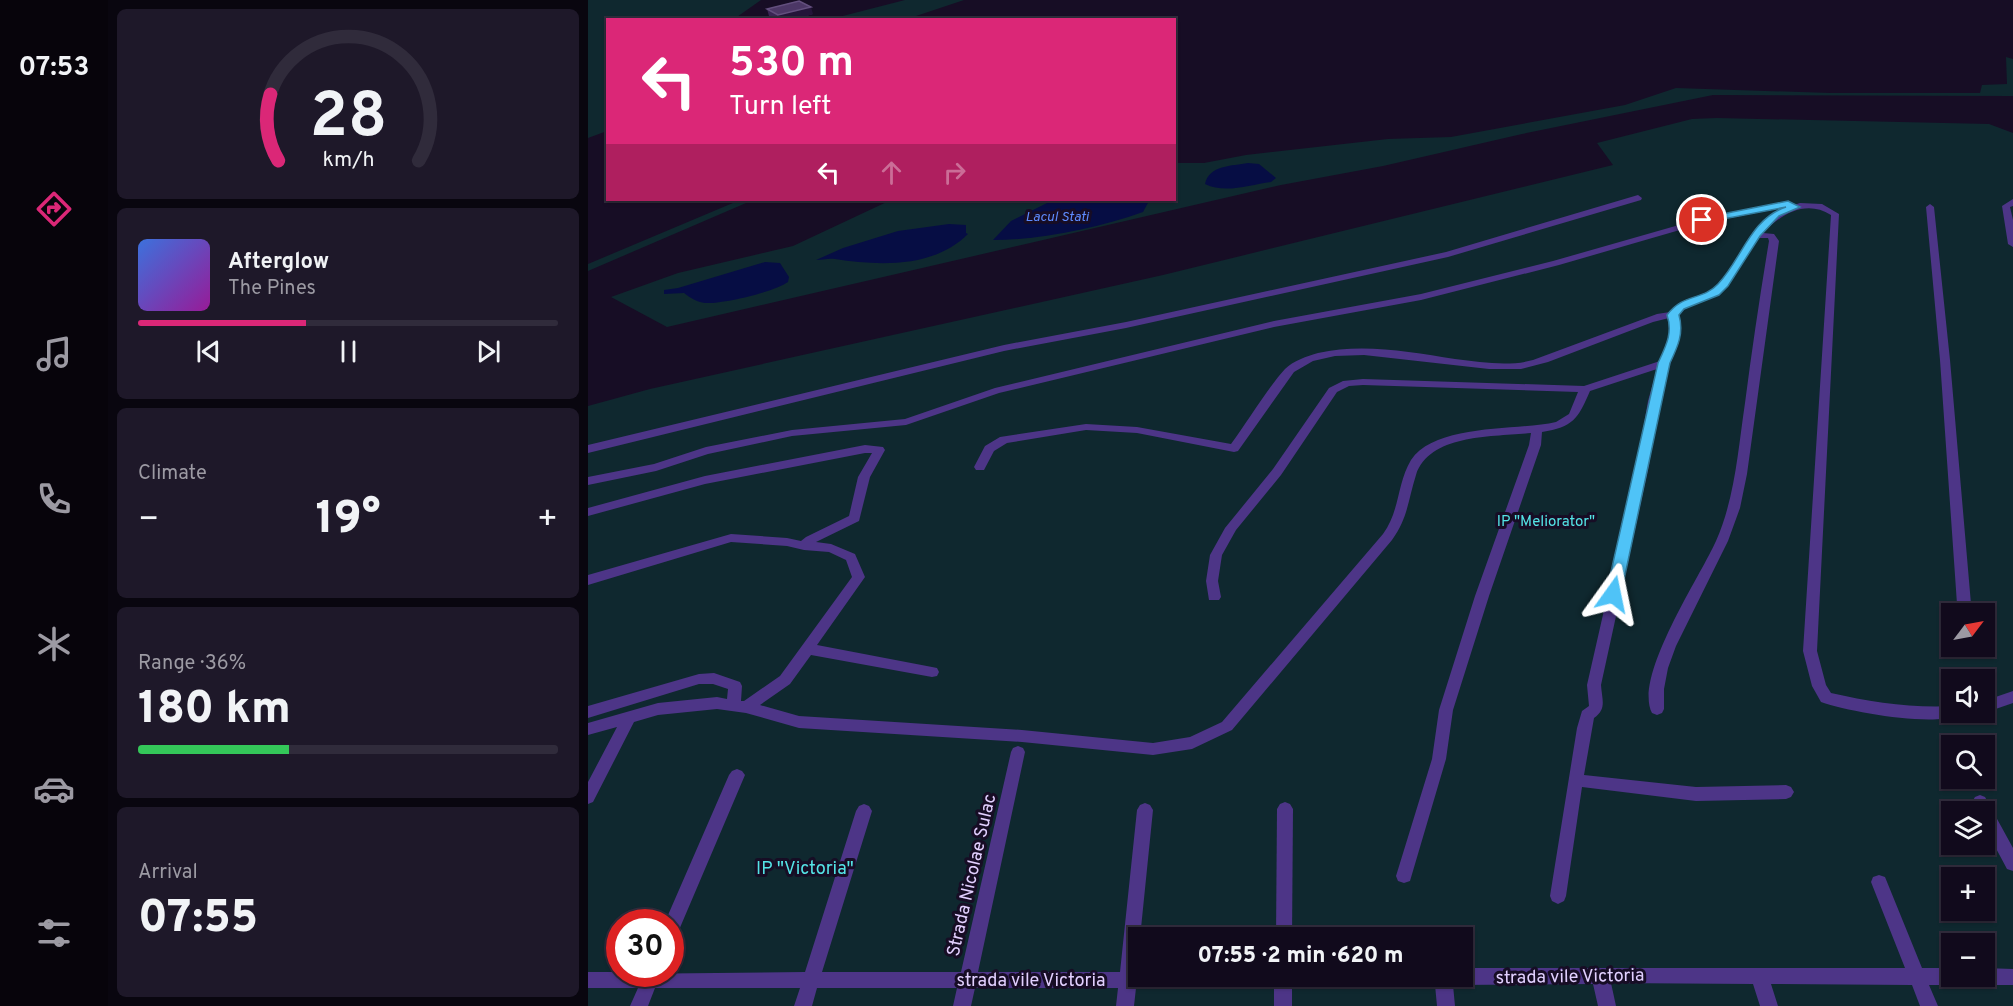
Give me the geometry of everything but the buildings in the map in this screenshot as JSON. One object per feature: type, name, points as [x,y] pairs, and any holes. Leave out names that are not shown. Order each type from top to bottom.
[{"type":"street","points":[[588,449],[1004,348],[1126,325],[1448,254],[1638,198]]},
{"type":"street","points":[[2013,202],[2006,206],[2013,244]]},
{"type":"street","points":[[588,481],[656,467],[706,451],[792,433],[906,422],[995,390],[1274,324],[1421,297],[1556,263],[1702,220],[1788,204],[1795,207]]},
{"type":"street","points":[[980,467],[989,449],[1004,440],[1086,427],[1137,430],[1234,448],[1290,370],[1298,362],[1317,355],[1335,352],[1379,352],[1490,367],[1517,366],[1545,360],[1660,315],[1673,315],[1686,303],[1715,293],[1724,284],[1756,235],[1776,214],[1795,207],[1814,205],[1825,207],[1835,214],[1810,651],[1819,686],[1826,698],[1926,714],[1941,713]]},
{"type":"street","points":[[1929,207],[1945,360],[1964,603]]},
{"type":"street","points":[[1657,709],[1655,692],[1661,667],[1678,627],[1723,540],[1738,494],[1774,241],[1771,236],[1756,235]]},
{"type":"street","points":[[1558,896],[1587,715],[1596,709],[1594,685],[1664,363],[1674,343],[1676,326],[1673,315]]},
{"type":"street","points":[[1214,597],[1212,581],[1216,555],[1231,528],[1276,472],[1333,390],[1347,383],[1363,382],[1585,389],[1664,363]]},
{"type":"street","points":[[588,729],[658,709],[717,703],[740,706],[799,722],[1022,736],[1153,749],[1192,743],[1227,726],[1383,542],[1399,520],[1413,471],[1420,457],[1432,448],[1463,435],[1537,429],[1563,424],[1572,418],[1585,389]]},
{"type":"street","points":[[1404,876],[1439,759],[1446,710],[1482,596],[1535,445],[1537,429]]},
{"type":"street","points":[[588,512],[705,480],[865,449],[879,450],[864,477],[855,518],[810,540],[804,546]]},
{"type":"street","points":[[588,580],[731,538],[831,548],[851,557],[859,577],[785,681],[740,706]]},
{"type":"street","points":[[808,649],[932,672]]},
{"type":"street","points":[[588,712],[699,679],[714,678],[735,686],[740,706]]},
{"type":"street","points":[[1995,703],[2013,697]]},
{"type":"street","points":[[588,797],[629,717]]},
{"type":"street","name":"Strada Nicolae Sulac","points":[[962,1006],[1018,752]]},
{"type":"street","points":[[679,909],[737,775]]},
{"type":"street","points":[[1576,780],[1696,794],[1786,792]]},
{"type":"street","points":[[1284,927],[1285,809]]},
{"type":"street","points":[[1133,927],[1145,810]]},
{"type":"street","points":[[802,1006],[864,811]]},
{"type":"street","points":[[1995,830],[2013,864]]},
{"type":"street","points":[[1880,882],[1929,1006]]},
{"type":"street","points":[[1600,975],[1607,1006]]},
{"type":"street","name":"strada vile Victoria","points":[[1473,977],[1600,975],[2013,977]]},
{"type":"street","points":[[1760,976],[1769,1006]]},
{"type":"street","name":"strada vile Victoria","points":[[684,977],[1128,980]]},
{"type":"street","name":"strada vile Victoria","points":[[588,980],[606,979]]},
{"type":"street","points":[[1125,1006],[1128,980]]},
{"type":"street","points":[[639,1006],[647,987]]},
{"type":"street","points":[[1283,987],[1283,1006]]},
{"type":"street","points":[[1444,987],[1446,1006]]},
{"type":"green space","points":[[588,0],[761,0],[735,18],[606,18],[606,131],[588,138]]},
{"type":"green space","points":[[905,0],[964,0],[910,18],[835,18]]},
{"type":"green space","points":[[2006,57],[2013,59],[2013,96],[1713,95],[1522,134],[1383,166],[1281,185],[667,327],[611,297],[678,273],[793,246],[889,201],[1176,201],[1176,163],[1204,163],[1246,155],[1388,139],[1451,137],[1625,105],[1676,88],[1830,93],[1980,93],[1982,85],[2007,84]]},
{"type":"green space","name":"IP \"Meliorator\"","points":[[1717,118],[1989,124],[2013,133],[2013,1006],[588,1006],[588,406],[650,389],[1163,275],[1613,165],[1597,143],[1692,119]]},
{"type":"green space","points":[[738,201],[751,201],[588,271],[588,264]]},
{"type":"water","points":[[1248,163],[1259,164],[1276,178],[1271,182],[1237,188],[1213,187],[1205,184],[1207,178],[1216,170]]},
{"type":"water","name":"Lacul Stati","points":[[1051,201],[1149,201],[1143,212],[1088,228],[1030,238],[993,240],[1011,221]]},
{"type":"water","points":[[949,224],[966,225],[968,234],[954,245],[923,259],[888,263],[816,260],[843,248],[898,231]]},
{"type":"water","points":[[765,262],[780,263],[789,277],[788,282],[760,293],[713,303],[699,302],[684,293],[664,294],[664,290],[678,288]]},
{"type":"route","points":[[1613,594],[1664,363],[1674,343],[1676,326],[1673,315],[1680,306],[1691,300],[1715,293],[1724,284],[1756,235],[1776,214],[1795,207],[1784,204],[1774,208],[1702,220]]},
{"type":"park label","name":"IP \"Victoria\"","points":[[805,868]]}]
